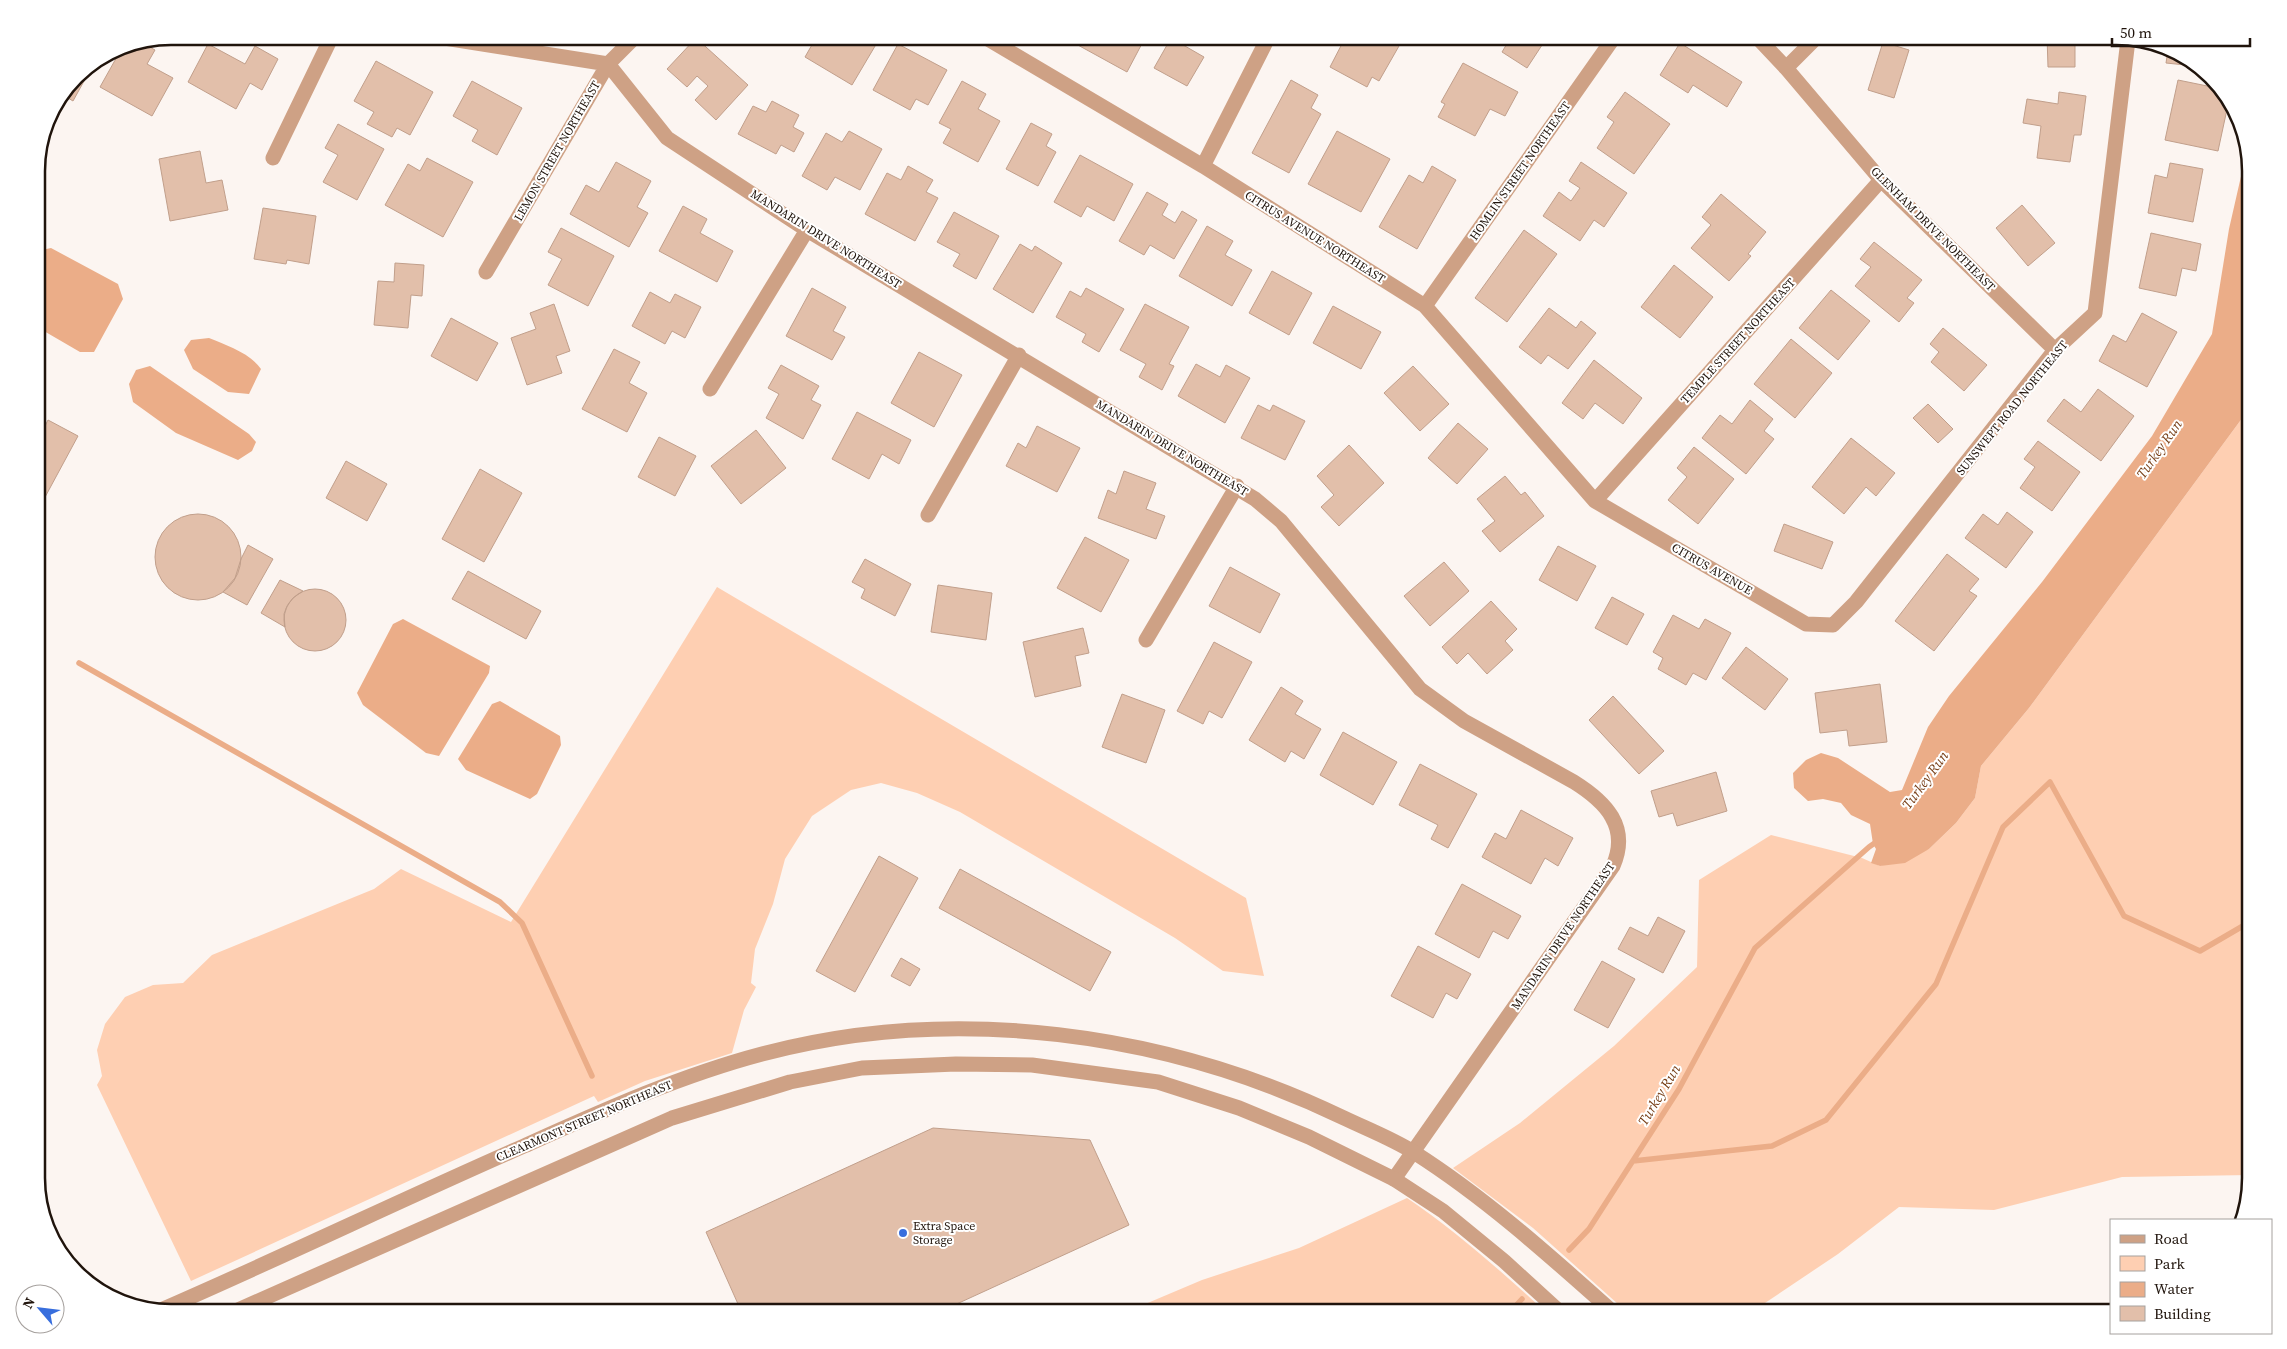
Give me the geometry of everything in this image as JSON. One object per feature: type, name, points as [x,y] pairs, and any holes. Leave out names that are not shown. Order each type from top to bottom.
[{"type":"street","points":[[273,158],[328,45]]},
{"type":"street","points":[[489,45],[608,64]]},
{"type":"street","name":"LEMON STREET NORTHEAST","points":[[486,272],[608,64],[627,45]]},
{"type":"street","name":"CITRUS AVENUE NORTHEAST","points":[[998,45],[1203,166],[1426,306],[1595,501]]},
{"type":"street","points":[[1203,166],[1264,45]]},
{"type":"street","name":"HOMLIN STREET NORTHEAST","points":[[1426,306],[1608,45]]},
{"type":"street","name":"GLENHAM DRIVE NORTHEAST","points":[[1764,45],[1881,180],[2055,350]]},
{"type":"street","points":[[1786,68],[1809,45]]},
{"type":"street","name":"SUNSWEPT ROAD NORTHEAST","points":[[1832,624],[1856,602],[2055,350],[2095,312],[2127,46]]},
{"type":"street","name":"MANDARIN DRIVE NORTHEAST","points":[[608,64],[667,138],[807,230],[1237,486],[1281,521],[1420,689],[1464,721],[1590,792],[1609,813],[1619,834],[1619,852],[1602,883],[1394,1179]]},
{"type":"street","name":"TEMPLE STREET NORTHEAST","points":[[1595,501],[1881,180]]},
{"type":"street","points":[[710,389],[807,230]]},
{"type":"street","points":[[928,515],[1019,355]]},
{"type":"street","points":[[1146,640],[1237,486]]},
{"type":"street","name":"CITRUS AVENUE","points":[[1595,501],[1806,624],[1832,624]]},
{"type":"street","name":"CLEARMONT STREET NORTHEAST","points":[[174,1304],[373,1212],[650,1090],[765,1054],[854,1036],[956,1027],[1048,1034],[1165,1052],[1260,1081],[1328,1110],[1413,1151],[1526,1235],[1604,1304]]},
{"type":"street","points":[[250,1304],[672,1118],[790,1082],[862,1068],[956,1064],[1032,1065],[1158,1082],[1256,1115],[1309,1137],[1394,1179],[1443,1212],[1504,1261],[1551,1304]]},
{"type":"green space","points":[[2242,418],[2242,1175],[2122,1177],[1994,1210],[1899,1207],[1838,1254],[1763,1304],[1618,1304],[1533,1228],[1453,1168],[1520,1123],[1614,1046],[1697,967],[1699,880],[1771,835],[1862,858],[1880,866],[1929,849],[1956,823],[1975,798],[1981,766],[2029,708]]},
{"type":"green space","points":[[717,587],[1246,898],[1264,976],[1223,971],[1175,938],[960,812],[917,793],[881,783],[851,790],[812,816],[785,859],[773,904],[755,949],[751,983],[756,987],[744,1010],[732,1053],[645,1081],[598,1102],[594,1096],[191,1281],[97,1085],[102,1076],[97,1050],[105,1024],[125,997],[153,985],[183,983],[212,955],[374,889],[401,869],[511,922]]},
{"type":"green space","points":[[1407,1198],[1461,1239],[1537,1304],[1145,1304],[1202,1280],[1299,1248]]},
{"type":"water","points":[[2242,172],[2242,418],[2029,708],[1981,766],[1975,798],[1956,823],[1929,849],[1905,863],[1880,866],[1871,863],[1876,849],[1873,844],[1870,824],[1851,815],[1841,803],[1823,799],[1808,801],[1794,788],[1793,773],[1806,760],[1821,753],[1838,758],[1890,792],[1902,790],[1928,727],[1949,696],[2042,582],[2152,436],[2212,334],[2229,229]]},
{"type":"water","points":[[51,248],[118,284],[123,299],[94,352],[80,352],[45,332],[45,249]]},
{"type":"water","points":[[209,338],[251,358],[261,369],[249,394],[228,392],[193,369],[184,350],[191,340]]},
{"type":"water","points":[[150,366],[249,434],[256,442],[252,451],[238,460],[176,433],[133,402],[129,384],[136,370]]},
{"type":"water","points":[[403,619],[490,666],[489,673],[439,756],[426,753],[363,705],[357,693],[393,624]]},
{"type":"water","points":[[500,701],[560,736],[561,745],[537,794],[530,799],[466,770],[458,759],[492,704]]},
{"type":"building","points":[[207,45],[245,64],[255,46],[278,59],[262,90],[250,83],[236,109],[188,82]]},
{"type":"building","points":[[689,45],[704,45],[748,85],[716,120],[695,100],[708,86],[697,76],[687,87],[667,69]]},
{"type":"building","points":[[812,45],[876,45],[852,85],[805,57]]},
{"type":"building","points":[[897,45],[947,70],[928,105],[916,99],[910,110],[873,90]]},
{"type":"building","points":[[1078,45],[1141,45],[1127,72]]},
{"type":"building","points":[[1167,45],[1183,45],[1204,57],[1187,86],[1154,68]]},
{"type":"building","points":[[1341,45],[1400,45],[1379,81],[1372,77],[1367,87],[1330,67]]},
{"type":"building","points":[[1506,45],[1542,45],[1527,68],[1502,52]]},
{"type":"building","points":[[1679,45],[1683,45],[1742,82],[1727,107],[1693,85],[1688,93],[1660,75]]},
{"type":"building","points":[[1882,45],[1893,45],[1909,50],[1894,98],[1868,90]]},
{"type":"building","points":[[2047,45],[2075,45],[2075,67],[2048,67]]},
{"type":"building","points":[[146,47],[155,50],[147,64],[173,78],[152,116],[100,87],[117,57]]},
{"type":"building","points":[[2167,56],[2183,65],[2166,63]]},
{"type":"building","points":[[376,61],[433,92],[410,135],[397,128],[392,137],[367,124],[374,112],[354,101]]},
{"type":"building","points":[[1463,63],[1518,92],[1505,116],[1490,109],[1475,136],[1438,117],[1445,104],[1441,102]]},
{"type":"building","points":[[85,79],[73,101],[68,98]]},
{"type":"building","points":[[1291,80],[1318,95],[1311,108],[1321,114],[1289,173],[1252,153]]},
{"type":"building","points":[[2178,80],[2209,86],[2227,111],[2218,151],[2165,140]]},
{"type":"building","points":[[472,81],[522,108],[497,155],[472,141],[478,130],[453,116]]},
{"type":"building","points":[[962,81],[986,94],[978,109],[1000,121],[978,162],[943,143],[951,129],[939,123]]},
{"type":"building","points":[[1625,92],[1670,124],[1634,174],[1597,148],[1614,122],[1607,117]]},
{"type":"building","points":[[2059,92],[2086,96],[2081,135],[2074,135],[2070,162],[2037,158],[2041,126],[2023,123],[2027,99],[2058,104]]},
{"type":"building","points":[[772,101],[799,115],[793,127],[804,133],[794,152],[781,145],[776,154],[738,134],[753,106],[766,112]]},
{"type":"building","points":[[1031,123],[1052,134],[1046,146],[1056,152],[1038,186],[1006,169]]},
{"type":"building","points":[[338,124],[384,149],[357,200],[323,182],[338,155],[325,148]]},
{"type":"building","points":[[849,131],[882,149],[860,190],[835,177],[827,190],[802,176],[826,133],[842,142]]},
{"type":"building","points":[[1337,131],[1390,159],[1361,212],[1308,184]]},
{"type":"building","points":[[200,151],[206,183],[222,180],[228,210],[170,221],[159,159]]},
{"type":"building","points":[[1080,155],[1133,184],[1114,221],[1087,206],[1081,217],[1054,202]]},
{"type":"building","points":[[427,158],[473,182],[443,237],[385,205],[408,164],[420,171]]},
{"type":"building","points":[[616,162],[651,181],[637,207],[648,213],[629,247],[570,214],[586,185],[599,192]]},
{"type":"building","points":[[1581,162],[1627,193],[1604,227],[1594,220],[1580,241],[1543,216],[1559,192],[1571,201],[1580,188],[1569,181]]},
{"type":"building","points":[[2170,163],[2203,169],[2193,222],[2148,213],[2155,175],[2167,178]]},
{"type":"building","points":[[908,166],[933,180],[926,192],[938,198],[915,241],[865,214],[887,173],[901,180]]},
{"type":"building","points":[[1432,166],[1456,180],[1417,249],[1379,227],[1409,175],[1423,183]]},
{"type":"building","points":[[1147,192],[1168,204],[1162,215],[1175,223],[1182,211],[1197,220],[1174,259],[1150,245],[1144,255],[1119,241]]},
{"type":"building","points":[[1721,194],[1766,232],[1748,254],[1751,256],[1729,281],[1691,248],[1711,225],[1702,217]]},
{"type":"building","points":[[2022,205],[2055,243],[2028,266],[1996,228]]},
{"type":"building","points":[[683,206],[707,219],[700,233],[733,251],[717,282],[659,251]]},
{"type":"building","points":[[263,208],[316,216],[309,264],[287,260],[286,264],[254,259]]},
{"type":"building","points":[[954,212],[999,236],[976,279],[953,266],[960,254],[937,242]]},
{"type":"building","points":[[1207,226],[1233,241],[1225,255],[1252,270],[1232,306],[1179,276]]},
{"type":"building","points":[[561,228],[614,256],[588,306],[548,285],[562,259],[548,252]]},
{"type":"building","points":[[1524,230],[1557,254],[1507,322],[1475,298]]},
{"type":"building","points":[[2151,233],[2201,244],[2196,271],[2182,268],[2176,296],[2139,288]]},
{"type":"building","points":[[1874,242],[1922,280],[1907,298],[1914,303],[1899,322],[1855,286],[1871,267],[1860,259]]},
{"type":"building","points":[[1020,244],[1032,251],[1035,246],[1062,263],[1033,313],[993,289]]},
{"type":"building","points":[[395,263],[424,265],[422,296],[411,295],[408,328],[374,325],[378,281],[394,282]]},
{"type":"building","points":[[1674,265],[1713,297],[1680,338],[1641,307]]},
{"type":"building","points":[[1272,271],[1312,293],[1289,335],[1249,313]]},
{"type":"building","points":[[812,288],[846,307],[833,331],[845,337],[832,360],[786,336]]},
{"type":"building","points":[[1086,288],[1124,309],[1099,352],[1082,342],[1086,334],[1056,317],[1070,291],[1081,297]]},
{"type":"building","points":[[1831,290],[1870,321],[1838,360],[1799,328]]},
{"type":"building","points":[[650,292],[670,303],[675,294],[701,307],[685,338],[672,331],[665,344],[632,326]]},
{"type":"building","points":[[554,304],[570,351],[556,356],[562,373],[527,385],[511,338],[536,329],[530,313]]},
{"type":"building","points":[[1145,304],[1189,327],[1169,364],[1174,366],[1162,390],[1139,377],[1146,364],[1120,350]]},
{"type":"building","points":[[1333,306],[1381,332],[1361,369],[1313,343]]},
{"type":"building","points":[[1549,308],[1576,328],[1581,321],[1596,333],[1568,369],[1548,355],[1541,364],[1519,347]]},
{"type":"building","points":[[2142,313],[2177,332],[2147,387],[2099,361],[2113,335],[2126,342]]},
{"type":"building","points":[[451,318],[498,343],[477,381],[431,356]]},
{"type":"building","points":[[1943,328],[1987,365],[1964,391],[1931,362],[1939,352],[1930,344]]},
{"type":"building","points":[[1791,339],[1832,373],[1795,418],[1754,384]]},
{"type":"building","points":[[614,349],[640,362],[629,383],[647,393],[627,432],[582,409]]},
{"type":"building","points":[[919,352],[962,375],[934,427],[891,403]]},
{"type":"building","points":[[1594,360],[1642,398],[1623,424],[1595,403],[1583,419],[1562,403]]},
{"type":"building","points":[[1196,364],[1220,377],[1226,365],[1250,378],[1225,423],[1178,396]]},
{"type":"building","points":[[781,365],[819,386],[811,400],[821,405],[803,439],[766,418],[779,394],[768,388]]},
{"type":"building","points":[[1413,366],[1449,404],[1420,431],[1384,393]]},
{"type":"building","points":[[2098,389],[2134,416],[2101,461],[2047,421],[2064,399],[2081,412]]},
{"type":"building","points":[[1750,400],[1773,419],[1764,431],[1774,439],[1746,474],[1702,438],[1720,415],[1732,424]]},
{"type":"building","points":[[1928,404],[1953,429],[1938,443],[1913,418]]},
{"type":"building","points":[[1258,405],[1270,411],[1273,405],[1305,421],[1285,460],[1241,438]]},
{"type":"building","points":[[857,412],[911,440],[899,464],[882,454],[869,479],[832,459]]},
{"type":"building","points":[[48,420],[78,436],[45,497],[45,426]]},
{"type":"building","points":[[1458,423],[1488,449],[1457,484],[1428,458]]},
{"type":"building","points":[[1037,426],[1080,448],[1057,492],[1006,466],[1018,443],[1026,448]]},
{"type":"building","points":[[756,430],[786,468],[741,504],[711,466]]},
{"type":"building","points":[[659,437],[696,456],[675,496],[638,477]]},
{"type":"building","points":[[1851,438],[1895,473],[1876,496],[1866,487],[1844,514],[1812,487]]},
{"type":"building","points":[[2038,441],[2080,472],[2052,511],[2020,488],[2035,467],[2024,459]]},
{"type":"building","points":[[1349,445],[1384,483],[1339,526],[1321,507],[1334,495],[1317,476]]},
{"type":"building","points":[[1694,447],[1734,479],[1698,524],[1668,500],[1687,477],[1677,468]]},
{"type":"building","points":[[346,461],[387,484],[367,521],[326,498]]},
{"type":"building","points":[[480,469],[522,493],[484,562],[442,539]]},
{"type":"building","points":[[1124,471],[1156,483],[1146,509],[1165,516],[1156,539],[1098,518],[1108,490],[1116,494]]},
{"type":"building","points":[[1505,476],[1521,495],[1525,492],[1544,516],[1500,552],[1482,531],[1495,521],[1477,499]]},
{"type":"building","points":[[2007,512],[2033,532],[2006,568],[1965,538],[1983,514],[1998,525]]},
{"type":"building","points":[[198,514],[214,518],[228,527],[237,541],[241,557],[237,573],[228,587],[214,596],[198,600],[182,596],[168,587],[159,573],[155,557],[159,541],[168,527],[182,518]]},
{"type":"building","points":[[1784,524],[1833,542],[1822,569],[1774,551]]},
{"type":"building","points":[[1085,537],[1129,560],[1101,612],[1057,588]]},
{"type":"building","points":[[248,545],[273,559],[247,605],[223,592],[235,578]]},
{"type":"building","points":[[1558,546],[1596,566],[1577,601],[1539,580]]},
{"type":"building","points":[[1947,554],[1979,579],[1969,591],[1977,596],[1934,651],[1895,621]]},
{"type":"building","points":[[865,559],[911,584],[895,616],[861,598],[865,589],[852,582]]},
{"type":"building","points":[[1444,562],[1469,591],[1430,626],[1404,596]]},
{"type":"building","points":[[1230,567],[1280,594],[1260,633],[1209,606]]},
{"type":"building","points":[[468,571],[541,611],[526,639],[452,599]]},
{"type":"building","points":[[280,580],[303,591],[293,598],[287,606],[284,614],[285,627],[261,613]]},
{"type":"building","points":[[938,585],[992,593],[986,640],[931,632]]},
{"type":"building","points":[[309,589],[321,589],[337,598],[344,608],[346,620],[344,632],[337,642],[321,651],[309,651],[298,646],[289,637],[284,626],[284,614],[289,603],[298,594]]},
{"type":"building","points":[[1612,597],[1644,614],[1627,645],[1595,628]]},
{"type":"building","points":[[1491,601],[1517,629],[1505,641],[1513,650],[1487,674],[1468,653],[1457,664],[1442,647]]},
{"type":"building","points":[[1673,615],[1699,629],[1705,619],[1731,633],[1706,680],[1693,673],[1686,685],[1658,669],[1663,658],[1653,652]]},
{"type":"building","points":[[1083,628],[1089,653],[1075,656],[1081,686],[1035,697],[1023,642]]},
{"type":"building","points":[[1214,642],[1252,662],[1222,718],[1209,711],[1203,724],[1177,711]]},
{"type":"building","points":[[1746,647],[1788,679],[1765,710],[1722,678]]},
{"type":"building","points":[[1880,684],[1887,742],[1849,746],[1847,730],[1820,733],[1815,693]]},
{"type":"building","points":[[1281,687],[1303,701],[1295,714],[1321,729],[1304,759],[1291,751],[1285,762],[1249,740]]},
{"type":"building","points":[[1122,694],[1165,710],[1146,763],[1102,747]]},
{"type":"building","points":[[1613,696],[1664,751],[1639,774],[1589,720]]},
{"type":"building","points":[[1343,732],[1397,762],[1373,805],[1320,775]]},
{"type":"building","points":[[1420,764],[1477,794],[1448,848],[1431,839],[1438,825],[1399,805]]},
{"type":"building","points":[[1716,772],[1727,811],[1677,826],[1673,813],[1659,817],[1651,791]]},
{"type":"building","points":[[1521,810],[1573,838],[1558,866],[1545,858],[1531,884],[1482,857],[1495,833],[1506,839]]},
{"type":"building","points":[[879,856],[918,878],[855,992],[816,971]]},
{"type":"building","points":[[960,869],[1111,952],[1090,991],[939,908]]},
{"type":"building","points":[[1462,884],[1521,916],[1508,939],[1493,931],[1479,958],[1435,934]]},
{"type":"building","points":[[1658,917],[1685,931],[1663,973],[1618,949],[1630,927],[1648,936]]},
{"type":"building","points":[[1418,946],[1471,974],[1457,999],[1446,993],[1433,1018],[1391,996]]},
{"type":"building","points":[[901,958],[920,969],[910,986],[891,976]]},
{"type":"building","points":[[1602,961],[1635,979],[1608,1028],[1574,1010]]},
{"type":"building","points":[[933,1128],[1090,1140],[1129,1225],[957,1304],[738,1304],[706,1232]]},
{"type":"waterway","points":[[79,663],[500,902],[522,923],[592,1076]]},
{"type":"waterway","points":[[1633,1161],[1772,1146],[1826,1120],[1936,984],[2003,827],[2050,782],[2124,916],[2200,951],[2242,926]]},
{"type":"waterway","name":"Turkey Run","points":[[1569,1250],[1589,1229],[1679,1089],[1755,948],[1879,840]]},
{"type":"waterway","name":"Turkey Run","points":[[1517,1304],[1522,1299]]},
{"type":"place","name":"Extra Space Storage","points":[[903,1233]]}]
